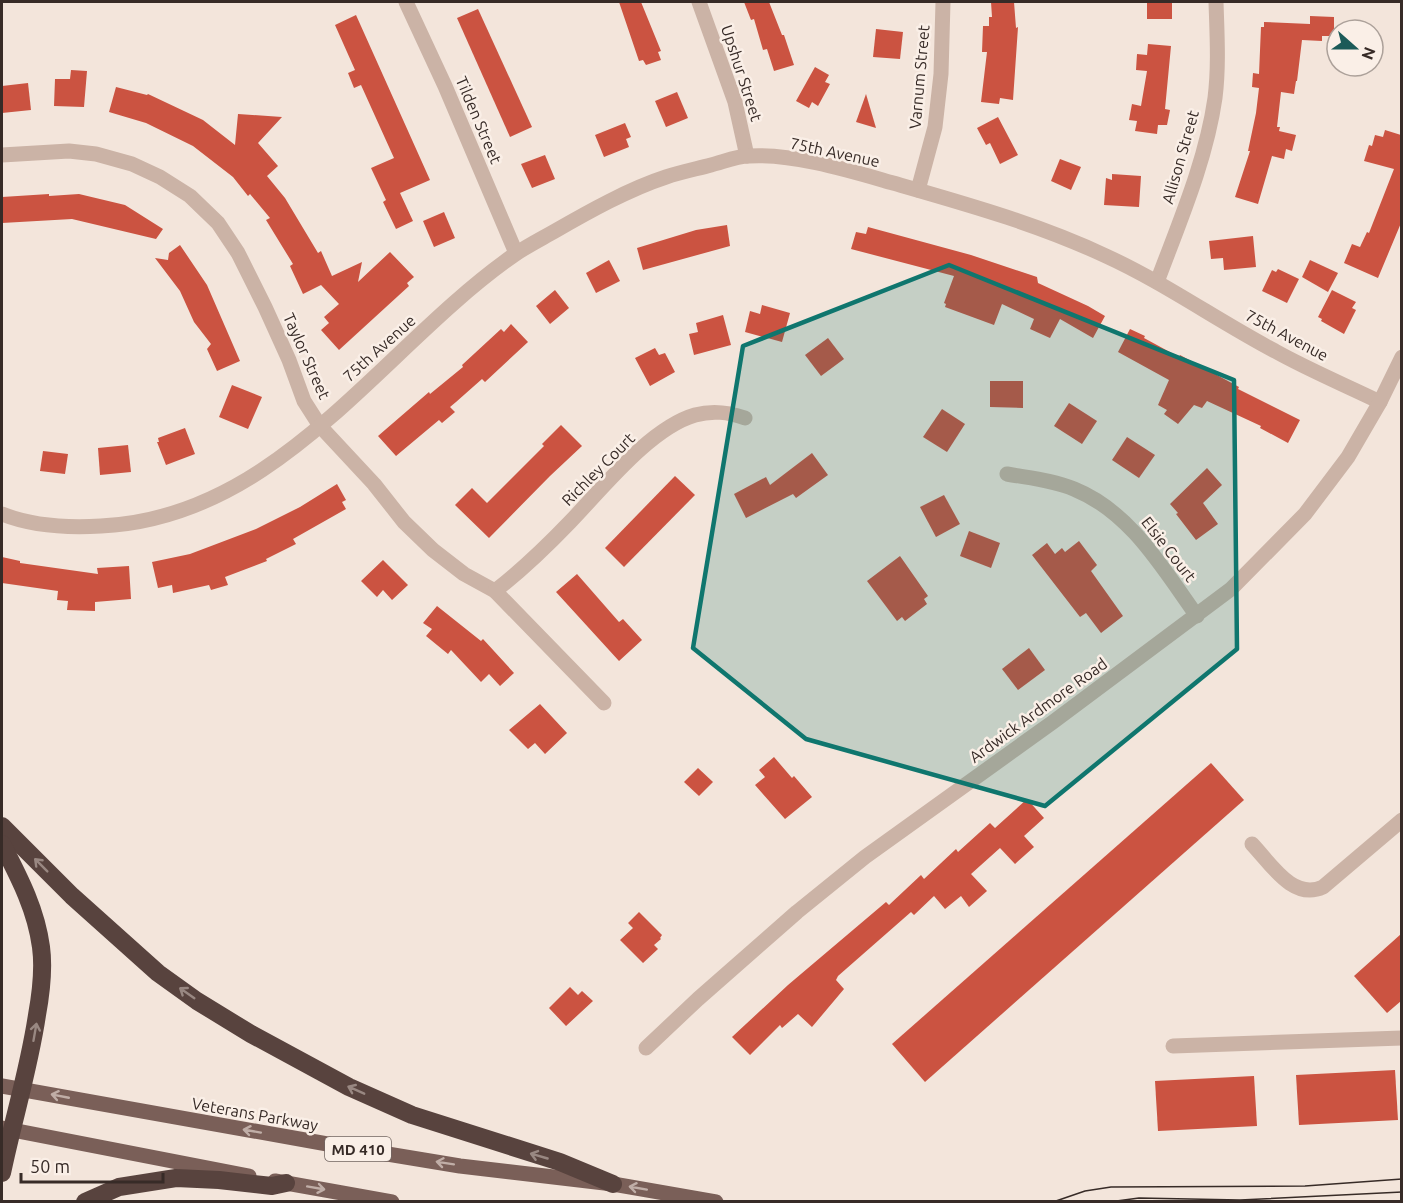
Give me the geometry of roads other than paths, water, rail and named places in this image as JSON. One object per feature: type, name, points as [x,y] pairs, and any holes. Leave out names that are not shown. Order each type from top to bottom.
[{"type":"highway","points":[[2,826],[80,904],[158,973],[197,1001],[251,1034],[349,1087],[412,1115],[560,1162],[613,1184]]},
{"type":"highway","points":[[2,844],[24,886],[34,914],[41,947],[42,976],[34,1038],[22,1089],[7,1129],[2,1173]]},
{"type":"highway","points":[[85,1202],[119,1187],[176,1178],[272,1186],[286,1183]]},
{"type":"main road","name":"Veterans Parkway","points":[[2,1086],[448,1164],[613,1184],[716,1202]]},
{"type":"main road","points":[[7,1129],[392,1202]]},
{"type":"street","name":"Tilden Street","points":[[406,2],[516,254]]},
{"type":"street","name":"Upshur Street","points":[[699,2],[735,102],[747,156]]},
{"type":"street","name":"Varnum Street","points":[[918,190],[935,127],[941,74],[943,2]]},
{"type":"street","name":"Allison Street","points":[[1157,282],[1187,200],[1208,133],[1215,98],[1216,2]]},
{"type":"street","name":"Taylor Street","points":[[2,155],[45,151],[96,154],[132,164],[160,177],[190,196],[218,223],[238,253],[284,349],[304,401],[320,426],[374,484],[404,522],[433,550],[464,574],[495,591],[604,703]]},
{"type":"street","name":"75th Avenue","points":[[2,514],[46,525],[79,527],[119,525],[150,519],[216,497],[245,482],[283,456],[320,426],[471,289],[516,254],[590,211],[664,178],[747,156],[790,158],[857,173],[993,211],[1067,238],[1110,257],[1157,282],[1276,352],[1380,402]]},
{"type":"street","name":"Ardwick Ardmore Road","points":[[646,1048],[797,912],[865,857],[1232,589],[1305,514],[1348,457],[1380,402],[1401,357]]},
{"type":"street","name":"Richley Court","points":[[495,591],[524,567],[601,488],[655,437],[694,415],[727,412],[745,418]]},
{"type":"street","name":"Elsie Court","points":[[1007,474],[1039,479],[1074,489],[1112,511],[1144,543],[1197,616]]},
{"type":"street","points":[[1252,844],[1288,882],[1299,890],[1314,891],[1323,887],[1401,820]]},
{"type":"street","points":[[1173,1046],[1401,1038]]},
{"type":"tram line","points":[[1053,1202],[1085,1191],[1111,1187],[1305,1186],[1402,1179]]},
{"type":"tram line","points":[[1109,1202],[1139,1198],[1240,1200],[1402,1192]]}]
